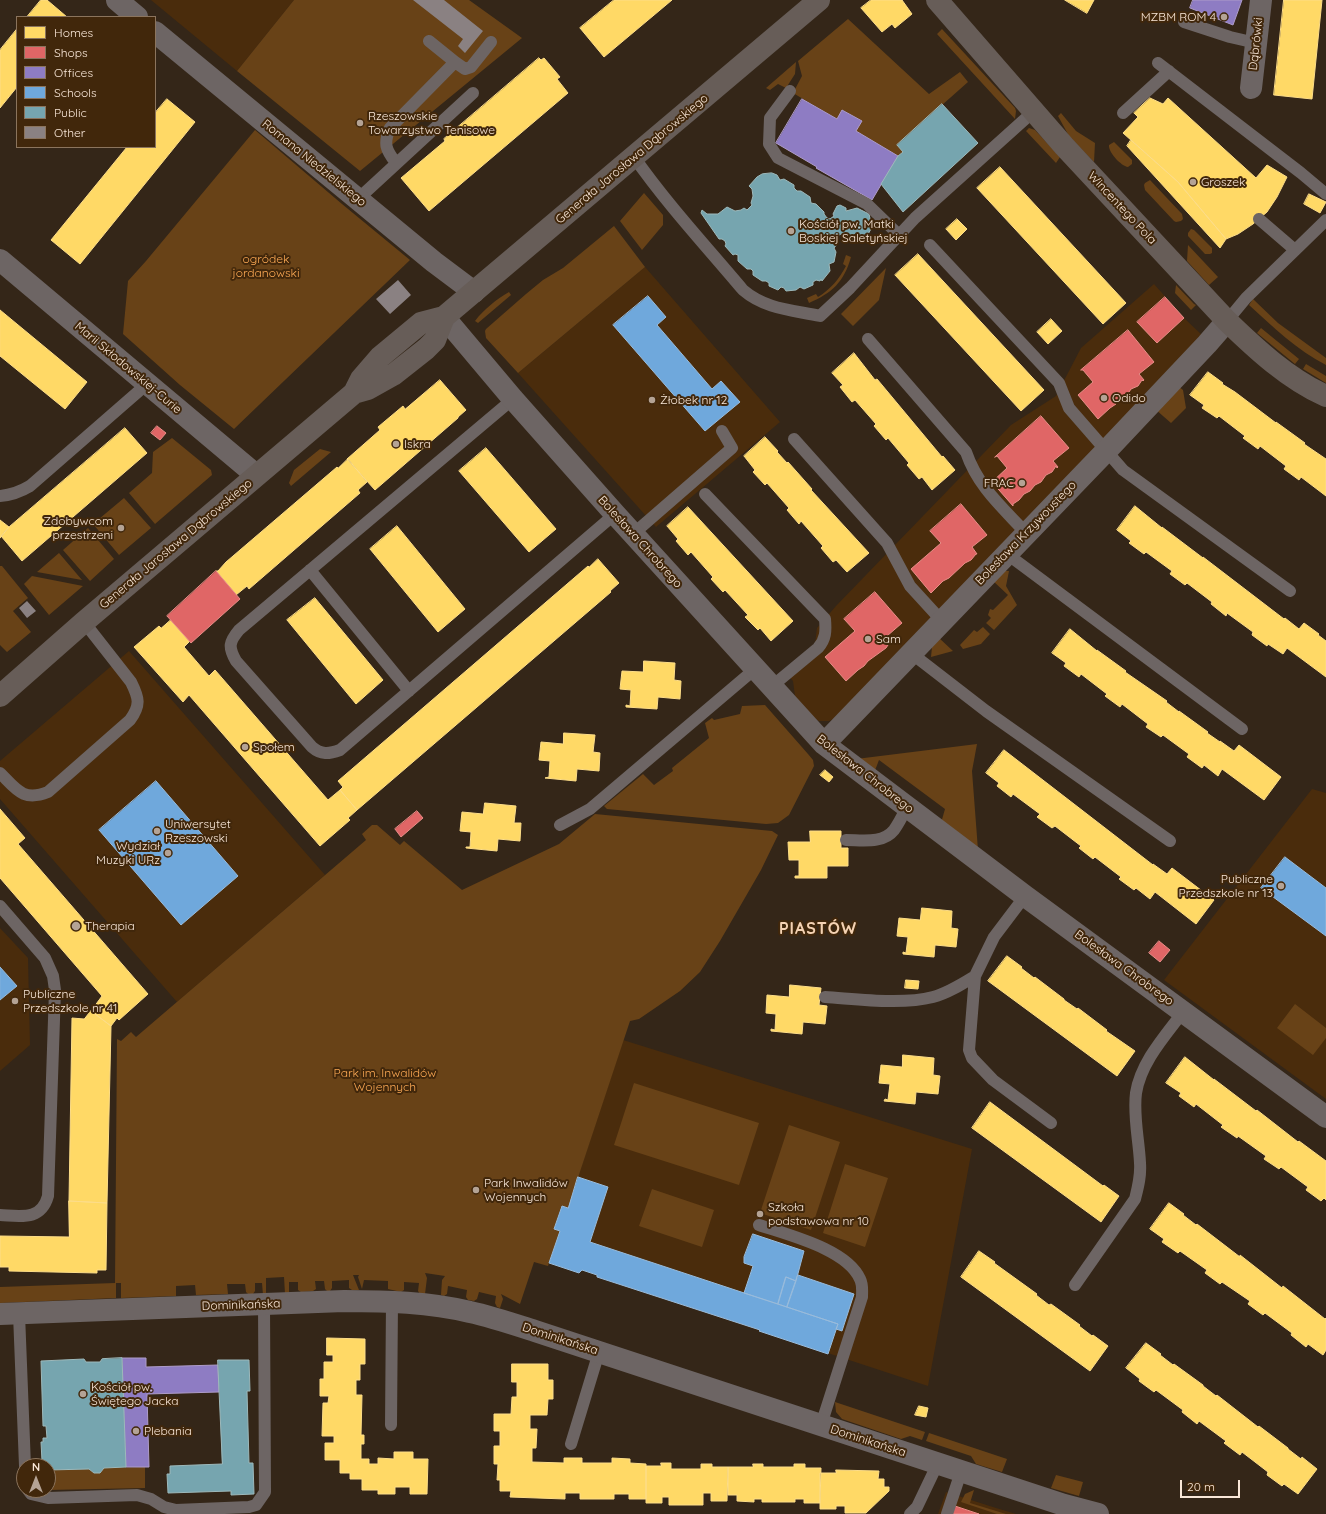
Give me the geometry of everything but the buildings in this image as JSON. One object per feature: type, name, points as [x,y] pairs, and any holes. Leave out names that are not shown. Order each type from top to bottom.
[{"type":"main road","name":"Generała Jarosława Dąbrowskiego","points":[[0,696],[84,622],[354,392],[368,388],[393,374],[426,349],[435,340],[444,317],[819,0]]},
{"type":"main road","name":"Wincentego Pola","points":[[937,0],[1064,146],[1227,321],[1247,340],[1285,371],[1326,396]]},
{"type":"street","name":"Dąbrówki","points":[[1251,88],[1261,0]]},
{"type":"street","name":"Romana Niedzielskiego","points":[[156,33],[434,262],[474,292]]},
{"type":"street","name":"Marii Skłodowskiej-Curie","points":[[0,260],[256,475]]},
{"type":"street","name":"Bolesława Chrobrego","points":[[444,317],[513,399],[615,514],[824,744],[1024,896],[1326,1117]]},
{"type":"street","name":"Bolesława Krzywoustego","points":[[824,744],[1207,344],[1227,321]]},
{"type":"street","name":"Dominikańska","points":[[9,1314],[344,1301],[392,1301],[415,1303],[470,1312],[538,1332],[938,1463],[1062,1510],[1098,1514]]},
{"type":"lane","points":[[1184,22],[1230,37],[1256,42]]},
{"type":"lane","points":[[429,40],[454,62],[465,68],[471,67],[491,42]]},
{"type":"lane","points":[[396,163],[389,154],[386,145],[386,137],[390,128],[454,62]]},
{"type":"lane","points":[[1158,63],[1326,194]]},
{"type":"lane","points":[[1123,113],[1168,71]]},
{"type":"lane","points":[[790,91],[770,118],[770,144],[778,158],[867,204],[899,235]]},
{"type":"lane","points":[[358,199],[473,94]]},
{"type":"lane","points":[[634,157],[649,179],[677,213],[743,290],[753,299],[767,305],[820,316],[850,288],[915,218],[1034,111]]},
{"type":"lane","points":[[1259,219],[1295,250]]},
{"type":"lane","points":[[1227,321],[1246,298],[1326,220]]},
{"type":"lane","points":[[930,245],[1059,383],[1069,408],[1123,470],[1290,591]]},
{"type":"lane","points":[[868,339],[966,452],[972,467],[988,492],[1026,533]]},
{"type":"lane","points":[[0,496],[20,492],[30,486],[147,384]]},
{"type":"lane","points":[[513,399],[239,630],[234,637],[230,645],[236,661],[312,747],[317,752],[324,754],[340,750],[615,514]]},
{"type":"lane","points":[[633,534],[732,448],[722,431]]},
{"type":"lane","points":[[794,439],[887,543],[910,586],[942,621]]},
{"type":"lane","points":[[705,494],[825,619],[826,632],[824,641],[818,648],[771,686]]},
{"type":"lane","points":[[1006,554],[1242,728]]},
{"type":"lane","points":[[310,570],[410,691]]},
{"type":"lane","points":[[0,773],[18,791],[27,796],[38,796],[48,792],[130,720],[136,712],[138,702],[137,692],[131,682],[84,622]]},
{"type":"lane","points":[[911,653],[986,710],[1170,841]]},
{"type":"lane","points":[[560,825],[590,809],[755,669]]},
{"type":"lane","points":[[846,840],[871,841],[888,835],[894,830],[907,807]]},
{"type":"lane","points":[[1024,896],[994,937],[975,976],[969,1050],[972,1058],[993,1080],[1051,1123]]},
{"type":"lane","points":[[0,906],[45,958],[53,976],[55,990],[48,1196],[46,1203],[41,1210],[26,1217],[0,1214]]},
{"type":"lane","points":[[825,997],[874,1001],[922,999],[945,992],[975,976]]},
{"type":"lane","points":[[1075,1285],[1135,1199],[1140,1184],[1141,1164],[1136,1113],[1138,1084],[1146,1065],[1164,1037],[1183,1012]]},
{"type":"lane","points":[[759,1225],[824,1248],[840,1257],[852,1267],[860,1278],[862,1297],[821,1425]]},
{"type":"lane","points":[[391,1425],[392,1301]]},
{"type":"lane","points":[[56,1498],[137,1495],[151,1499],[164,1507],[176,1510],[249,1507],[256,1505],[265,1492],[264,1304]]},
{"type":"lane","points":[[9,1314],[24,1458]]},
{"type":"lane","points":[[571,1444],[599,1352]]},
{"type":"lane","points":[[910,1514],[917,1507],[938,1463]]},
{"type":"lane","points":[[947,1514],[961,1472]]},
{"type":"shaded area","points":[[151,0],[294,0],[237,71]]},
{"type":"shaded area","name":"Żłobek nr 12","points":[[645,267],[780,422],[656,527],[518,373]]},
{"type":"shaded area","points":[[1154,284],[1184,318],[1203,336],[840,716],[829,721],[819,721],[808,714],[795,696],[793,681],[784,671],[815,644],[817,628],[836,606],[1011,425],[1056,396],[1081,348]]},
{"type":"shaded area","name":"Uniwersytet Rzeszowski","points":[[129,651],[325,875],[177,1002],[0,799],[0,761]]},
{"type":"shaded area","name":"Publiczne Przedszkole nr 13","points":[[1312,789],[1326,793],[1326,1099],[1164,980]]},
{"type":"shaded area","name":"Publiczne Przedszkole nr 41","points":[[0,928],[28,958],[30,1045],[0,1071]]},
{"type":"shaded area","name":"Szkoła podstawowa nr 10","points":[[623,1040],[972,1149],[928,1386],[597,1277],[597,1275],[582,1270],[579,1273],[549,1263],[560,1232],[554,1229],[562,1206],[568,1208]]},
{"type":"shaded area","points":[[946,1492],[996,1508],[1016,1514],[938,1514]]},
{"type":"green space","name":"Rzeszowskie Towarzystwo Tenisowe","points":[[294,0],[469,0],[522,38],[360,171],[237,71]]},
{"type":"green space","points":[[848,19],[929,94],[960,72],[968,82],[897,145],[903,152],[898,156],[856,131],[861,121],[843,110],[837,119],[793,93],[802,76],[798,61]]},
{"type":"green space","points":[[942,29],[1015,108],[1015,119],[937,34]]},
{"type":"green space","points":[[796,62],[795,74],[786,88],[778,84],[770,90],[766,88]]},
{"type":"green space","points":[[1061,113],[1076,131],[1095,143],[1094,162],[1069,136],[1058,116]]},
{"type":"green space","points":[[1029,128],[1035,130],[1060,157],[1056,163],[1026,131]]},
{"type":"green space","name":"ogródek jordanowski","points":[[255,130],[410,260],[234,429],[180,385],[123,334],[128,281]]},
{"type":"green space","points":[[1114,142],[1132,160],[1132,164],[1128,167],[1113,155],[1109,148],[1109,145]]},
{"type":"green space","points":[[1150,180],[1182,214],[1183,219],[1181,221],[1174,221],[1145,190],[1145,183]]},
{"type":"green space","points":[[644,193],[663,215],[663,225],[642,250],[620,221]]},
{"type":"green space","points":[[614,226],[645,267],[518,373],[486,338],[486,329],[543,280],[563,268]]},
{"type":"green space","points":[[1191,229],[1194,230],[1212,248],[1212,253],[1205,254],[1188,236]]},
{"type":"green space","points":[[1188,245],[1218,277],[1209,285],[1187,261]]},
{"type":"green space","points":[[846,255],[851,257],[841,280],[831,291],[809,303],[807,298],[816,294],[818,297],[831,287],[846,266],[843,264]]},
{"type":"green space","points":[[886,268],[879,300],[853,326],[841,314]]},
{"type":"green space","points":[[1176,285],[1196,305],[1191,310],[1175,293]]},
{"type":"green space","points":[[509,292],[511,295],[478,323],[475,321],[482,312]]},
{"type":"green space","points":[[1253,299],[1278,323],[1326,358],[1326,365],[1295,345],[1267,322],[1249,305]]},
{"type":"green space","points":[[1261,328],[1299,359],[1295,364],[1257,333]]},
{"type":"green space","points":[[1306,364],[1326,376],[1326,383],[1303,369]]},
{"type":"green space","points":[[1178,386],[1183,390],[1186,408],[1171,423],[1155,409]]},
{"type":"green space","points":[[172,438],[211,470],[212,475],[155,524],[129,493],[152,473],[153,452]]},
{"type":"green space","points":[[320,449],[331,452],[291,486],[289,483],[294,470]]},
{"type":"green space","points":[[124,498],[151,528],[119,555],[93,524]]},
{"type":"green space","points":[[88,528],[114,559],[90,581],[63,550]]},
{"type":"green space","points":[[59,553],[82,580],[37,572]]},
{"type":"green space","points":[[0,566],[2,566],[28,598],[13,611],[31,632],[7,652],[0,645]]},
{"type":"green space","points":[[1005,571],[1009,571],[1006,586],[1017,605],[994,630],[986,623],[991,618],[988,615],[990,609],[993,610],[1008,595],[992,580]]},
{"type":"green space","points":[[32,576],[83,586],[49,615],[24,584]]},
{"type":"green space","points":[[983,627],[990,634],[981,644],[963,649],[960,645],[974,630],[977,632]]},
{"type":"green space","points":[[938,637],[953,651],[931,657],[932,647]]},
{"type":"green space","points":[[765,705],[813,760],[814,766],[789,815],[778,823],[766,824],[607,809],[604,806],[643,774],[654,785],[673,771],[672,768],[709,738],[705,723],[712,718],[714,720],[740,714],[742,706]]},
{"type":"green space","points":[[977,744],[972,771],[978,850],[941,823],[945,809],[879,760],[874,773],[856,759]]},
{"type":"green space","name":"Park im. Inwalidów Wojennych","points":[[595,814],[772,831],[778,835],[761,870],[720,941],[700,972],[680,991],[639,1019],[630,1021],[568,1208],[561,1207],[554,1229],[560,1231],[548,1266],[534,1262],[520,1304],[501,1294],[503,1299],[500,1308],[497,1307],[495,1303],[496,1296],[479,1292],[477,1299],[474,1301],[468,1300],[466,1297],[467,1290],[448,1286],[447,1294],[444,1296],[441,1295],[442,1280],[445,1276],[425,1273],[427,1278],[425,1294],[420,1294],[418,1291],[419,1283],[404,1282],[404,1290],[401,1292],[388,1289],[388,1281],[364,1280],[362,1289],[358,1277],[359,1275],[353,1275],[359,1290],[352,1290],[349,1288],[349,1280],[332,1281],[332,1288],[330,1291],[325,1289],[324,1281],[315,1281],[316,1289],[313,1291],[301,1292],[298,1290],[298,1282],[289,1282],[289,1294],[285,1294],[284,1277],[266,1278],[266,1295],[263,1295],[262,1283],[255,1283],[255,1291],[253,1294],[248,1294],[246,1292],[245,1284],[227,1284],[228,1294],[196,1295],[195,1285],[176,1286],[176,1296],[121,1298],[121,1283],[116,1283],[116,1298],[0,1303],[0,1287],[115,1283],[117,1039],[121,1041],[131,1032],[136,1037],[366,840],[362,834],[372,825],[377,825],[400,845],[404,841],[462,890],[559,844]]},
{"type":"green space","points":[[1295,1004],[1326,1028],[1326,1038],[1313,1055],[1277,1028]]},
{"type":"green space","points":[[634,1083],[759,1123],[739,1185],[614,1145]]},
{"type":"green space","points":[[789,1125],[840,1142],[811,1230],[760,1213]]},
{"type":"green space","points":[[845,1164],[888,1178],[865,1247],[823,1233]]},
{"type":"green space","points":[[652,1189],[714,1210],[702,1247],[639,1226]]},
{"type":"green space","points":[[835,1402],[925,1432],[922,1440],[910,1436],[901,1439],[842,1419],[836,1412]]},
{"type":"green space","points":[[929,1433],[1007,1459],[1002,1472],[976,1464],[971,1456],[926,1441]]},
{"type":"green space","points":[[145,1467],[145,1488],[56,1490],[56,1470],[89,1469],[94,1473],[100,1473],[104,1468]]},
{"type":"green space","points":[[1056,1475],[1083,1482],[1079,1496],[1051,1488]]},
{"type":"green space","points":[[974,1490],[970,1503],[1006,1514],[997,1514],[961,1502],[965,1494]]},
{"type":"place","name":"MZBM ROM 4","points":[[1224,17]]},
{"type":"place","name":"Rzeszowskie Towarzystwo Tenisowe","points":[[360,123]]},
{"type":"place","name":"Groszek","points":[[1193,182]]},
{"type":"place","name":"Kościół pw. Matki Boskiej Saletyńskiej","points":[[791,231]]},
{"type":"place","name":"Odido","points":[[1104,398]]},
{"type":"place","name":"Żłobek nr 12","points":[[652,400]]},
{"type":"place","name":"Iskra","points":[[396,444]]},
{"type":"place","name":"FRAC","points":[[1022,483]]},
{"type":"place","name":"Zdobywcom przestrzeni","points":[[121,528]]},
{"type":"place","name":"Sam","points":[[868,639]]},
{"type":"place","name":"Społem","points":[[245,747]]},
{"type":"place","name":"Uniwersytet Rzeszowski","points":[[157,831]]},
{"type":"place","name":"Wydział Muzyki URz","points":[[168,853]]},
{"type":"place","name":"Publiczne Przedszkole nr 13","points":[[1281,886]]},
{"type":"place","name":"Therapia","points":[[76,926]]},
{"type":"place","name":"Publiczne Przedszkole nr 41","points":[[15,1001]]},
{"type":"place","name":"Park Inwalidów Wojennych","points":[[476,1190]]},
{"type":"place","name":"Szkoła podstawowa nr 10","points":[[760,1214]]},
{"type":"place","name":"Kościół pw. Świętego Jacka","points":[[83,1394]]},
{"type":"place","name":"Plebania","points":[[136,1431]]},
{"type":"district","name":"PIASTÓW","points":[[818,929]]}]
